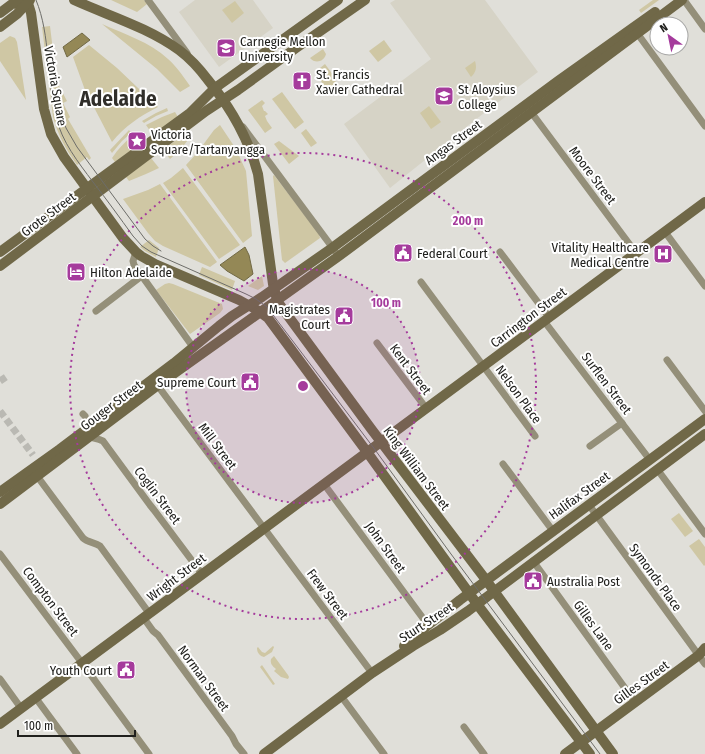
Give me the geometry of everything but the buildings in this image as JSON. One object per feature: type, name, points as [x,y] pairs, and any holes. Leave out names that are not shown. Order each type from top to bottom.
[{"type":"street","points":[[0,13],[12,4],[28,0]]},
{"type":"street","points":[[0,27],[17,14],[28,0]]},
{"type":"street","name":"Victoria Square","points":[[28,0],[44,109],[53,139],[123,238],[136,252],[155,264],[232,297],[260,312]]},
{"type":"street","points":[[74,0],[153,35],[178,49],[195,64]]},
{"type":"street","points":[[148,0],[336,252]]},
{"type":"street","points":[[90,193],[190,113],[215,88],[338,0]]},
{"type":"street","name":"Angas Street","points":[[277,300],[336,252],[558,81],[672,0]]},
{"type":"street","points":[[683,0],[705,29]]},
{"type":"street","name":"Angas Street","points":[[249,306],[274,289],[336,252],[531,112],[683,0]]},
{"type":"street","points":[[90,193],[121,174],[359,2]]},
{"type":"street","points":[[637,34],[705,126]]},
{"type":"street","name":"King William Street","points":[[223,100],[232,113],[247,142],[258,174],[274,289],[281,308],[486,580],[613,754]]},
{"type":"street","name":"Moore Street","points":[[531,112],[636,253]]},
{"type":"street","name":"Grote Street","points":[[0,252],[90,193]]},
{"type":"street","name":"Grote Street","points":[[0,266],[90,193]]},
{"type":"street","name":"Carrington Street","points":[[367,452],[705,202]]},
{"type":"street","points":[[665,232],[705,286]]},
{"type":"street","points":[[136,252],[134,265],[192,347],[208,347],[217,343]]},
{"type":"street","name":"Surflen Street","points":[[500,252],[650,460]]},
{"type":"street","points":[[96,310],[139,278]]},
{"type":"street","name":"Nelson Place","points":[[421,282],[535,436]]},
{"type":"street","name":"Gouger Street","points":[[0,492],[155,382],[217,343],[277,300]]},
{"type":"street","name":"Gouger Street","points":[[0,504],[90,437],[155,382],[192,347],[219,326],[249,306]]},
{"type":"street","points":[[260,312],[271,322],[477,604],[590,754]]},
{"type":"street","name":"Kent Street","points":[[377,343],[426,408]]},
{"type":"street","points":[[667,360],[705,411]]},
{"type":"street","name":"Mill Street","points":[[155,382],[264,528]]},
{"type":"street","name":"Halifax Street","points":[[469,593],[705,419]]},
{"type":"street","points":[[590,446],[622,423]]},
{"type":"street","name":"Halifax Street","points":[[494,591],[705,434]]},
{"type":"street","name":"Coglin Street","points":[[90,437],[103,442],[202,574]]},
{"type":"street","name":"Wright Street","points":[[0,724],[367,452]]},
{"type":"street","points":[[503,464],[553,531]]},
{"type":"street","points":[[657,469],[705,534]]},
{"type":"street","name":"Norman Street","points":[[37,476],[83,538],[86,541],[100,546],[146,615],[153,631],[158,635],[244,754]]},
{"type":"street","name":"John Street","points":[[324,484],[428,625]]},
{"type":"street","name":"Symonds Place","points":[[589,505],[702,652],[705,664]]},
{"type":"street","name":"Frew Street","points":[[264,528],[372,673]]},
{"type":"street","name":"Compton Street","points":[[0,554],[149,754]]},
{"type":"street","name":"Gilles Lane","points":[[533,561],[635,702]]},
{"type":"street","name":"Sturt Street","points":[[264,754],[372,673],[440,630],[494,591]]},
{"type":"street","name":"Sturt Street","points":[[372,673],[428,625],[469,593]]},
{"type":"street","name":"Gilles Street","points":[[565,754],[702,652]]},
{"type":"street","points":[[0,679],[21,708]]},
{"type":"street","points":[[341,696],[384,754]]},
{"type":"street","points":[[35,697],[77,754]]},
{"type":"street","points":[[464,727],[484,754]]},
{"type":"shaded area","points":[[111,0],[144,0],[147,4],[137,12]]},
{"type":"shaded area","name":"Carnegie Mellon University","points":[[195,0],[253,0],[273,28],[219,67],[179,12]]},
{"type":"shaded area","name":"St Aloysius College","points":[[395,0],[485,0],[538,72],[390,188],[344,124],[431,59],[390,3]]},
{"type":"shaded area","points":[[653,0],[659,0],[641,13],[639,10]]},
{"type":"shaded area","points":[[235,1],[244,13],[232,23],[222,10]]},
{"type":"shaded area","points":[[102,24],[136,39],[161,53],[174,65],[190,86],[180,92],[157,69]]},
{"type":"shaded area","points":[[50,26],[57,84],[67,101],[63,103],[70,117],[68,119],[91,158],[89,160],[87,157],[77,165],[69,154],[57,130],[53,117],[42,27]]},
{"type":"shaded area","points":[[82,33],[90,40],[67,57],[63,47]]},
{"type":"shaded area","points":[[10,36],[15,38],[17,42],[26,100],[0,61],[0,43]]},
{"type":"shaded area","points":[[384,40],[392,51],[378,62],[369,51]]},
{"type":"shaded area","points":[[89,45],[117,68],[158,107],[133,122],[112,142],[85,90],[73,57]]},
{"type":"shaded area","points":[[323,49],[326,54],[323,59],[314,61],[310,58]]},
{"type":"shaded area","points":[[475,61],[476,70],[471,77],[465,68]]},
{"type":"shaded area","points":[[325,64],[336,79],[335,84],[341,92],[327,90],[315,72]]},
{"type":"shaded area","points":[[282,92],[304,122],[295,129],[272,99]]},
{"type":"shaded area","points":[[262,100],[265,103],[262,106],[264,111],[268,114],[265,116],[272,128],[265,133],[248,110]]},
{"type":"shaded area","points":[[429,106],[441,122],[431,129],[420,113]]},
{"type":"shaded area","points":[[167,108],[168,111],[144,123],[142,121],[156,113]]},
{"type":"shaded area","points":[[175,112],[178,117],[153,135],[146,125]]},
{"type":"shaded area","points":[[220,125],[236,149],[246,171],[252,236],[243,243],[186,165],[214,130]]},
{"type":"shaded area","points":[[306,129],[317,143],[311,147],[301,133]]},
{"type":"shaded area","points":[[129,130],[131,133],[112,153],[110,150]]},
{"type":"shaded area","points":[[188,131],[192,135],[180,150],[170,159],[163,150]]},
{"type":"shaded area","points":[[133,135],[140,144],[115,162],[112,158]]},
{"type":"shaded area","points":[[279,141],[299,156],[289,164],[274,144]]},
{"type":"shaded area","points":[[151,158],[159,168],[129,181],[126,177]]},
{"type":"shaded area","points":[[183,168],[240,245],[219,259],[163,183]]},
{"type":"shaded area","points":[[274,175],[319,234],[320,238],[285,263],[282,260]]},
{"type":"shaded area","points":[[160,184],[217,262],[210,267],[155,241],[123,199]]},
{"type":"shaded area","points":[[149,240],[159,248],[156,257],[140,247]]},
{"type":"shaded area","points":[[245,247],[249,255],[253,274],[244,281],[220,265]]},
{"type":"shaded area","points":[[202,267],[235,281],[232,290],[199,275]]},
{"type":"shaded area","points":[[262,276],[264,286],[258,290],[248,286]]},
{"type":"shaded area","points":[[169,283],[222,304],[223,309],[220,313],[190,334],[156,290]]},
{"type":"shaded area","points":[[679,513],[693,531],[685,537],[671,519]]},
{"type":"shaded area","points":[[699,539],[705,547],[704,566],[689,546]]},
{"type":"shaded area","points":[[273,646],[272,652],[264,657],[260,655],[257,648],[258,647],[265,653]]},
{"type":"shaded area","points":[[274,656],[288,675],[288,679],[281,677],[274,671],[276,669],[273,667],[271,659]]},
{"type":"shaded area","points":[[262,665],[275,684],[273,685],[260,667]]},
{"type":"tunnel","points":[[0,381],[6,377]]},
{"type":"tunnel","points":[[0,411],[33,455]]},
{"type":"tram line","points":[[36,0],[44,28],[53,103],[62,135],[76,159],[133,236],[142,246],[151,252],[246,294],[267,307],[373,447],[600,754]]},
{"type":"tram line","points":[[60,112],[66,128],[77,147],[145,239],[161,251]]},
{"type":"place","name":"Carnegie Mellon University","points":[[226,48]]},
{"type":"place","name":"St. Francis Xavier Cathedral","points":[[302,81]]},
{"type":"place","name":"St Aloysius College","points":[[444,96]]},
{"type":"place","name":"Victoria Square/Tartanyangga","points":[[137,141]]},
{"type":"place","name":"Federal Court","points":[[403,253]]},
{"type":"place","name":"Vitality Healthcare Medical Centre","points":[[663,254]]},
{"type":"place","name":"Hilton Adelaide","points":[[76,272]]},
{"type":"place","name":"Magistrates Court","points":[[344,316]]},
{"type":"place","name":"Supreme Court","points":[[250,382]]},
{"type":"place","name":"Australia Post","points":[[533,581]]},
{"type":"place","name":"Youth Court","points":[[126,670]]},
{"type":"district","name":"Adelaide","points":[[118,99]]}]
